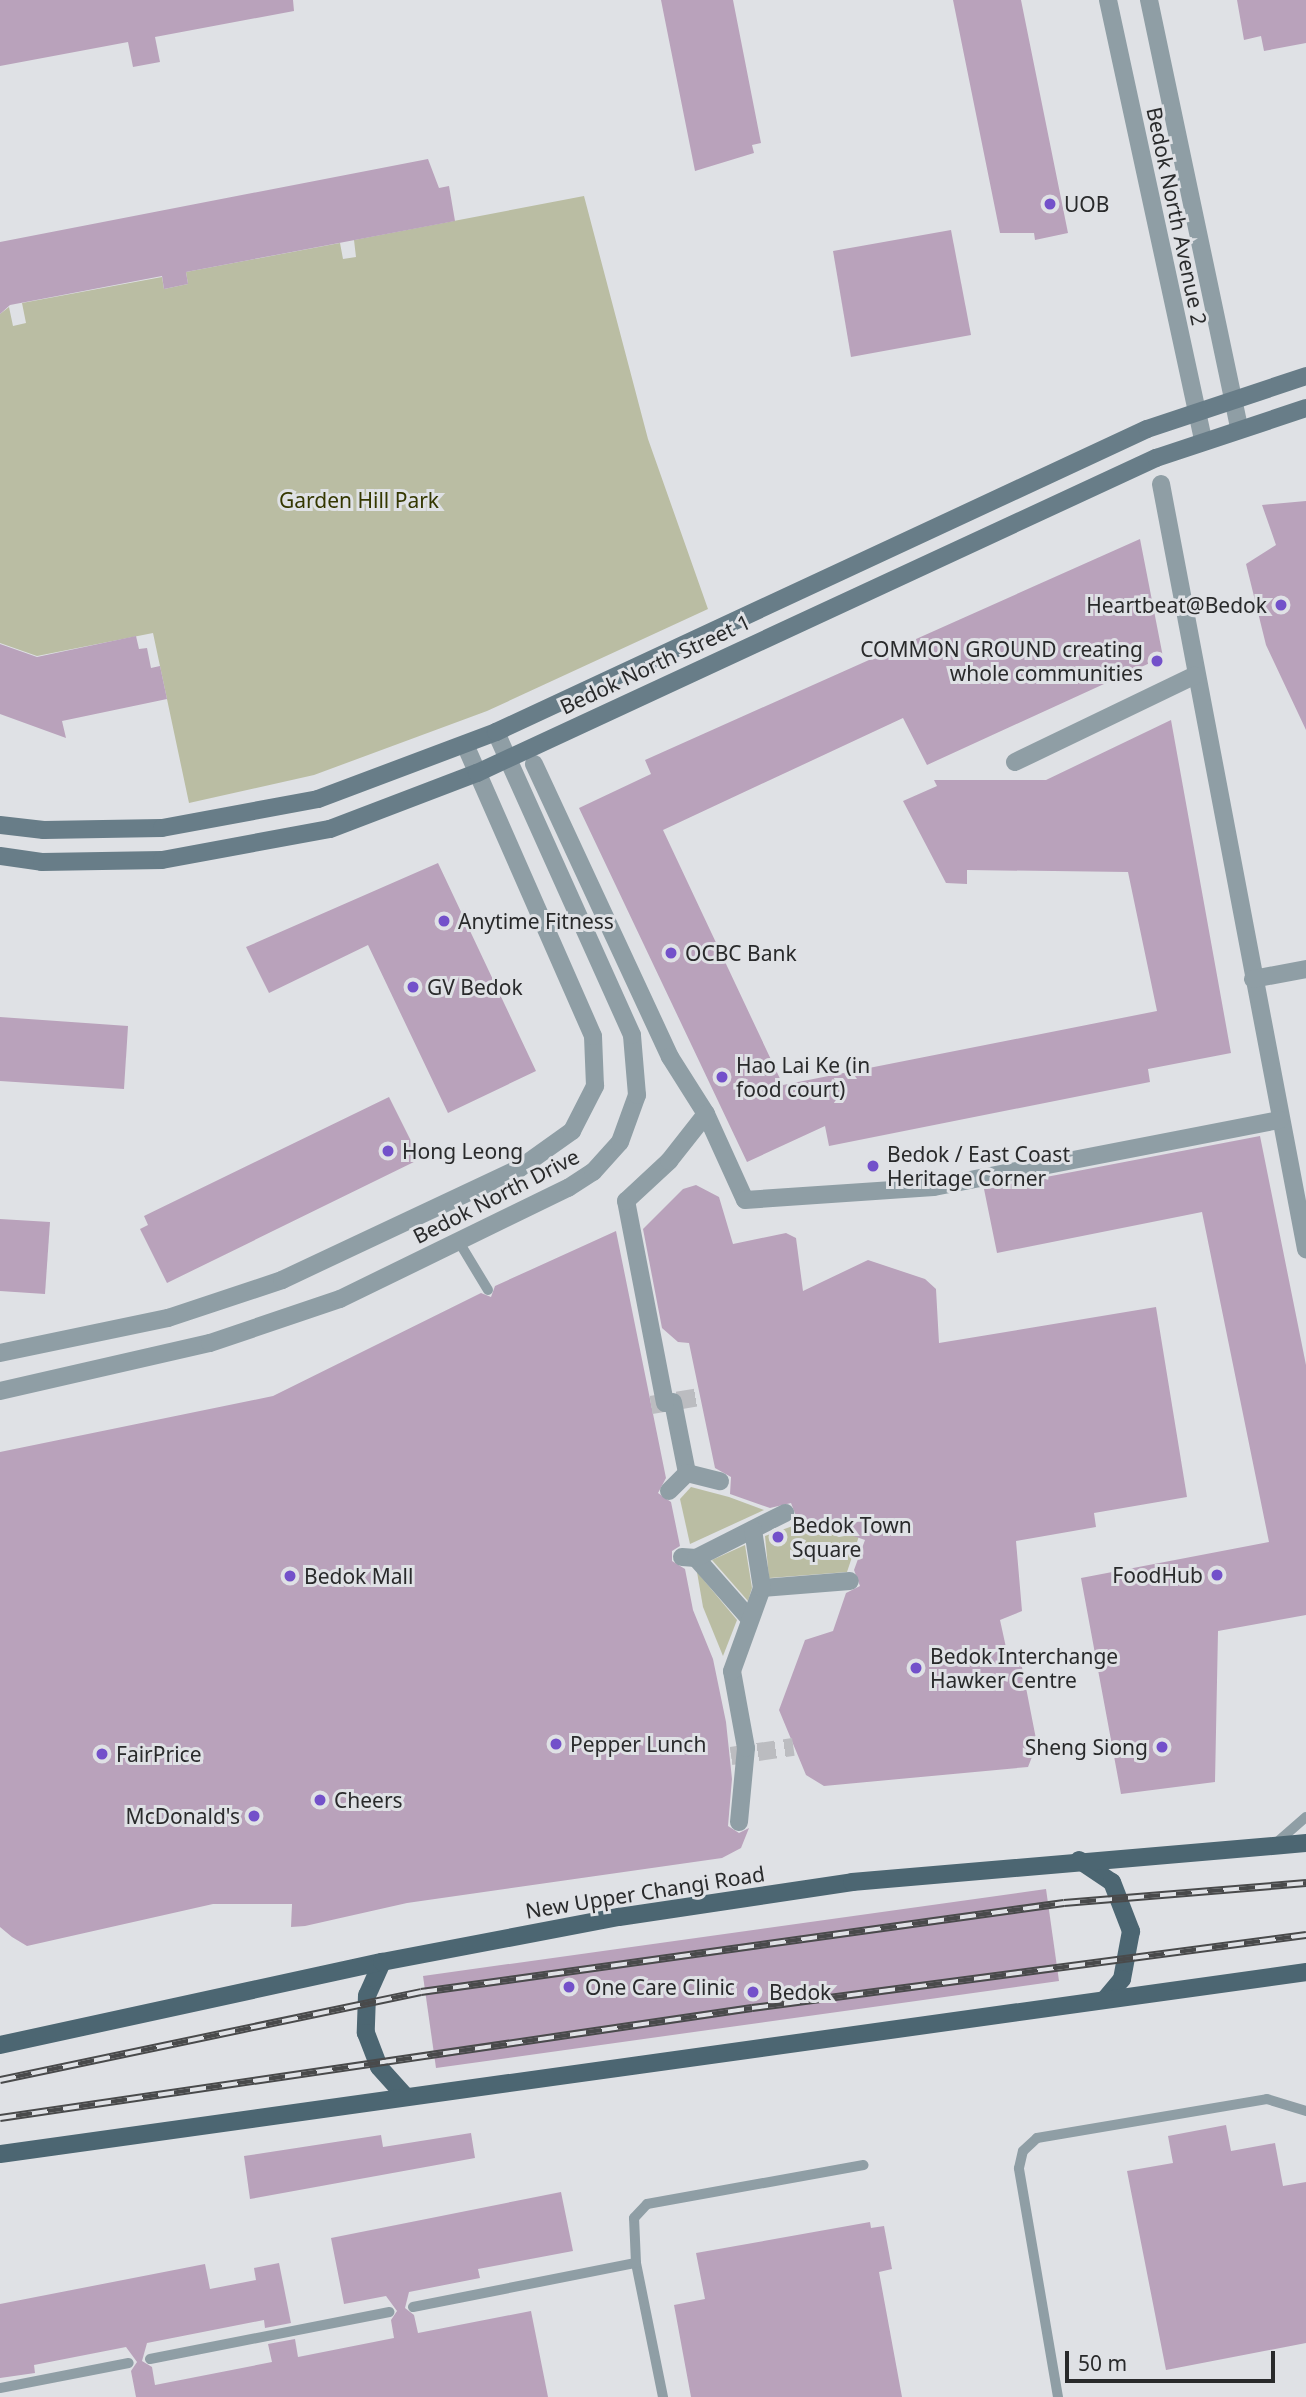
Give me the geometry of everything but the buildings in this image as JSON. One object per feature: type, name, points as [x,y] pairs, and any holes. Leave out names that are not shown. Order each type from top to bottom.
[{"type":"main road","name":"New Upper Changi Road","points":[[0,2045],[382,1962],[619,1917],[852,1882],[1079,1860],[1306,1843]]},
{"type":"main road","points":[[1079,1860],[1112,1882],[1131,1931],[1122,1979],[1105,1999]]},
{"type":"main road","points":[[382,1962],[367,1996],[366,2033],[379,2067],[404,2095]]},
{"type":"main road","points":[[0,2154],[404,2095],[1306,1972]]},
{"type":"main road","points":[[1266,1977],[1306,1983]]},
{"type":"street","name":"Bedok North Avenue 2","points":[[1108,0],[1203,440]]},
{"type":"street","name":"Bedok North Avenue 2","points":[[1149,0],[1239,428]]},
{"type":"street","name":"Bedok North Street 1","points":[[0,824],[110,830],[211,822],[318,799],[496,732],[1196,410],[1306,376]]},
{"type":"street","name":"Bedok North Street 1","points":[[0,856],[138,861],[258,846],[330,829],[477,773],[1203,440],[1306,408]]},
{"type":"street","points":[[1161,484],[1194,676],[1306,1249]]},
{"type":"street","points":[[1015,762],[1194,676]]},
{"type":"street","name":"Bedok North Drive","points":[[0,1391],[280,1322],[459,1242],[593,1172],[620,1142],[637,1095],[638,1065],[628,1026],[496,732]]},
{"type":"street","name":"Bedok North Drive","points":[[0,1353],[168,1318],[282,1280],[520,1168],[572,1131],[595,1086],[593,1036],[465,745]]},
{"type":"street","points":[[534,764],[670,1057],[706,1114],[745,1200],[934,1187],[1280,1120]]},
{"type":"street","points":[[1253,979],[1306,969]]},
{"type":"street","points":[[687,1473],[626,1201],[669,1161],[706,1114]]},
{"type":"street","points":[[687,1473],[720,1481]]},
{"type":"street","points":[[669,1491],[687,1473]]},
{"type":"street","points":[[750,1619],[689,1558],[785,1513]]},
{"type":"street","points":[[739,1822],[746,1748],[732,1671],[762,1588],[753,1530]]},
{"type":"street","points":[[762,1588],[850,1581]]},
{"type":"lane","points":[[459,1242],[488,1290]]},
{"type":"lane","points":[[1272,1846],[1306,1817]]},
{"type":"lane","points":[[1058,2397],[1019,2168],[1023,2151],[1037,2138],[1267,2099],[1306,2110]]},
{"type":"lane","points":[[663,2397],[636,2263],[634,2218],[647,2204],[863,2165]]},
{"type":"lane","points":[[412,2307],[636,2263]]},
{"type":"lane","points":[[150,2358],[389,2312]]},
{"type":"lane","points":[[0,2388],[129,2363]]},
{"type":"green space","name":"Garden Hill Park","points":[[584,196],[648,439],[708,609],[487,711],[314,775],[189,803],[153,633],[37,656],[0,643],[0,314],[9,307],[13,326],[26,323],[22,303],[162,277],[164,289],[188,284],[186,272],[340,243],[343,259],[356,257],[354,240]]},
{"type":"green space","points":[[691,1487],[764,1510],[690,1544],[680,1499]]},
{"type":"green space","points":[[801,1523],[839,1537],[860,1533],[847,1572],[769,1578],[765,1536]]},
{"type":"green space","points":[[745,1545],[752,1588],[748,1601],[712,1560]]},
{"type":"green space","points":[[697,1572],[737,1620],[723,1656],[703,1607]]},
{"type":"tunnel","points":[[651,1405],[700,1397]]},
{"type":"tunnel","points":[[731,1756],[793,1747]]},
{"type":"railway","points":[[0,2080],[421,1992],[1064,1903],[1306,1883]]},
{"type":"railway","points":[[0,2118],[752,2008],[1306,1935]]},
{"type":"place","name":"UOB","points":[[1050,204]]},
{"type":"place","name":"Heartbeat@Bedok","points":[[1281,605]]},
{"type":"place","name":"COMMON GROUND creating whole communities","points":[[1157,661]]},
{"type":"place","name":"Anytime Fitness","points":[[444,921]]},
{"type":"place","name":"OCBC Bank","points":[[671,953]]},
{"type":"place","name":"GV Bedok","points":[[413,987]]},
{"type":"place","name":"Hao Lai Ke (in food court)","points":[[722,1077]]},
{"type":"place","name":"Hong Leong","points":[[388,1151]]},
{"type":"place","name":"Bedok / East Coast Heritage Corner","points":[[873,1166]]},
{"type":"place","name":"Bedok Town Square","points":[[778,1537]]},
{"type":"place","name":"FoodHub","points":[[1217,1575]]},
{"type":"place","name":"Bedok Mall","points":[[290,1576]]},
{"type":"place","name":"Bedok Interchange Hawker Centre","points":[[916,1668]]},
{"type":"place","name":"Pepper Lunch","points":[[556,1744]]},
{"type":"place","name":"Sheng Siong","points":[[1162,1747]]},
{"type":"place","name":"FairPrice","points":[[102,1754]]},
{"type":"place","name":"Cheers","points":[[320,1800]]},
{"type":"place","name":"McDonald's","points":[[254,1816]]},
{"type":"place","name":"One Care Clinic","points":[[569,1987]]},
{"type":"place","name":"Bedok","points":[[753,1992]]}]
